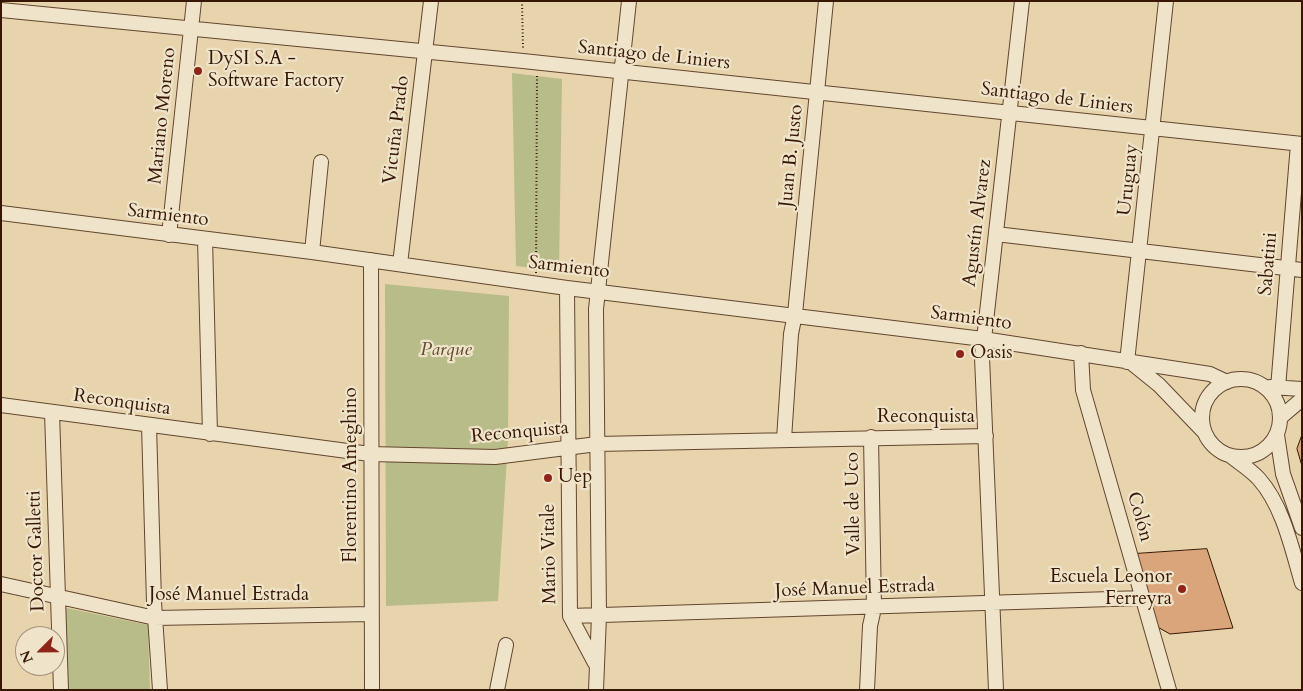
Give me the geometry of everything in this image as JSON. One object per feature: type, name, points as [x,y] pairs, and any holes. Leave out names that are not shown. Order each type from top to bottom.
[{"type":"street","name":"Mariano Moreno","points":[[169,235],[194,1]]},
{"type":"street","name":"Vicuña Prado","points":[[400,264],[431,1]]},
{"type":"street","name":"Mario Vitale","points":[[596,690],[595,664],[599,616],[596,309],[629,1]]},
{"type":"street","name":"Juan B. Justo","points":[[784,439],[791,334],[795,314],[826,1]]},
{"type":"street","name":"Agustín Alvarez","points":[[996,690],[983,339],[1011,112],[1022,1]]},
{"type":"street","name":"Uruguay","points":[[1130,363],[1166,1]]},
{"type":"street","name":"Santiago de Liniers","points":[[1,10],[425,51],[1300,144]]},
{"type":"street","name":"Sabatini","points":[[1271,387],[1295,269],[1300,144]]},
{"type":"street","points":[[312,252],[320,162]]},
{"type":"street","name":"Sarmiento","points":[[1,213],[312,252],[567,288],[795,314],[983,339],[1210,374],[1227,382]]},
{"type":"street","points":[[996,234],[1295,269]]},
{"type":"street","points":[[204,239],[210,434]]},
{"type":"street","name":"Florentino Ameghino","points":[[371,260],[372,690]]},
{"type":"street","name":"Mario Vitale","points":[[567,288],[570,616],[595,664]]},
{"type":"street","name":"Colón","points":[[1081,353],[1083,390],[1169,690]]},
{"type":"street","name":"Sarmiento","points":[[1130,363],[1159,385],[1205,433]]},
{"type":"street","points":[[1271,387],[1281,417],[1277,435],[1271,444],[1258,454],[1242,458],[1220,452],[1211,444],[1205,433],[1202,421],[1203,408],[1208,397],[1216,388],[1227,382],[1249,380],[1271,387],[1302,390]]},
{"type":"street","points":[[1281,417],[1302,399]]},
{"type":"street","name":"Reconquista","points":[[1,405],[370,454],[495,457],[596,444],[986,436]]},
{"type":"street","name":"Doctor Galletti","points":[[52,412],[56,594],[61,690]]},
{"type":"street","points":[[149,425],[160,690]]},
{"type":"street","points":[[1277,435],[1283,474],[1302,528]]},
{"type":"street","name":"Valle de Uco","points":[[867,690],[870,626],[874,608],[871,437]]},
{"type":"street","points":[[1232,456],[1259,480],[1268,492],[1285,529],[1302,583]]},
{"type":"street","name":"José Manuel Estrada","points":[[1,584],[56,594],[156,618],[371,614]]},
{"type":"street","name":"José Manuel Estrada","points":[[570,616],[874,608],[1143,598]]},
{"type":"street","points":[[497,690],[506,645]]},
{"type":"path","points":[[522,1],[530,62],[536,283]]},
{"type":"green space","points":[[512,73],[562,79],[559,271],[516,266]]},
{"type":"green space","name":"Parque","points":[[385,284],[509,296],[508,441],[498,601],[386,606]]},
{"type":"green space","points":[[62,607],[148,625],[150,690],[67,690],[65,626],[63,626]]},
{"type":"building","points":[[1302,435],[1302,466],[1297,449]]},
{"type":"building","name":"Escuela Leonor Ferreyra","points":[[1207,549],[1233,628],[1170,634],[1154,625],[1134,554]]},
{"type":"place","name":"DySI S.A - Software Factory","points":[[198,71]]},
{"type":"place","name":"Oasis","points":[[960,354]]},
{"type":"place","name":"Uep","points":[[548,478]]},
{"type":"place","name":"Escuela Leonor Ferreyra","points":[[1182,589]]}]
